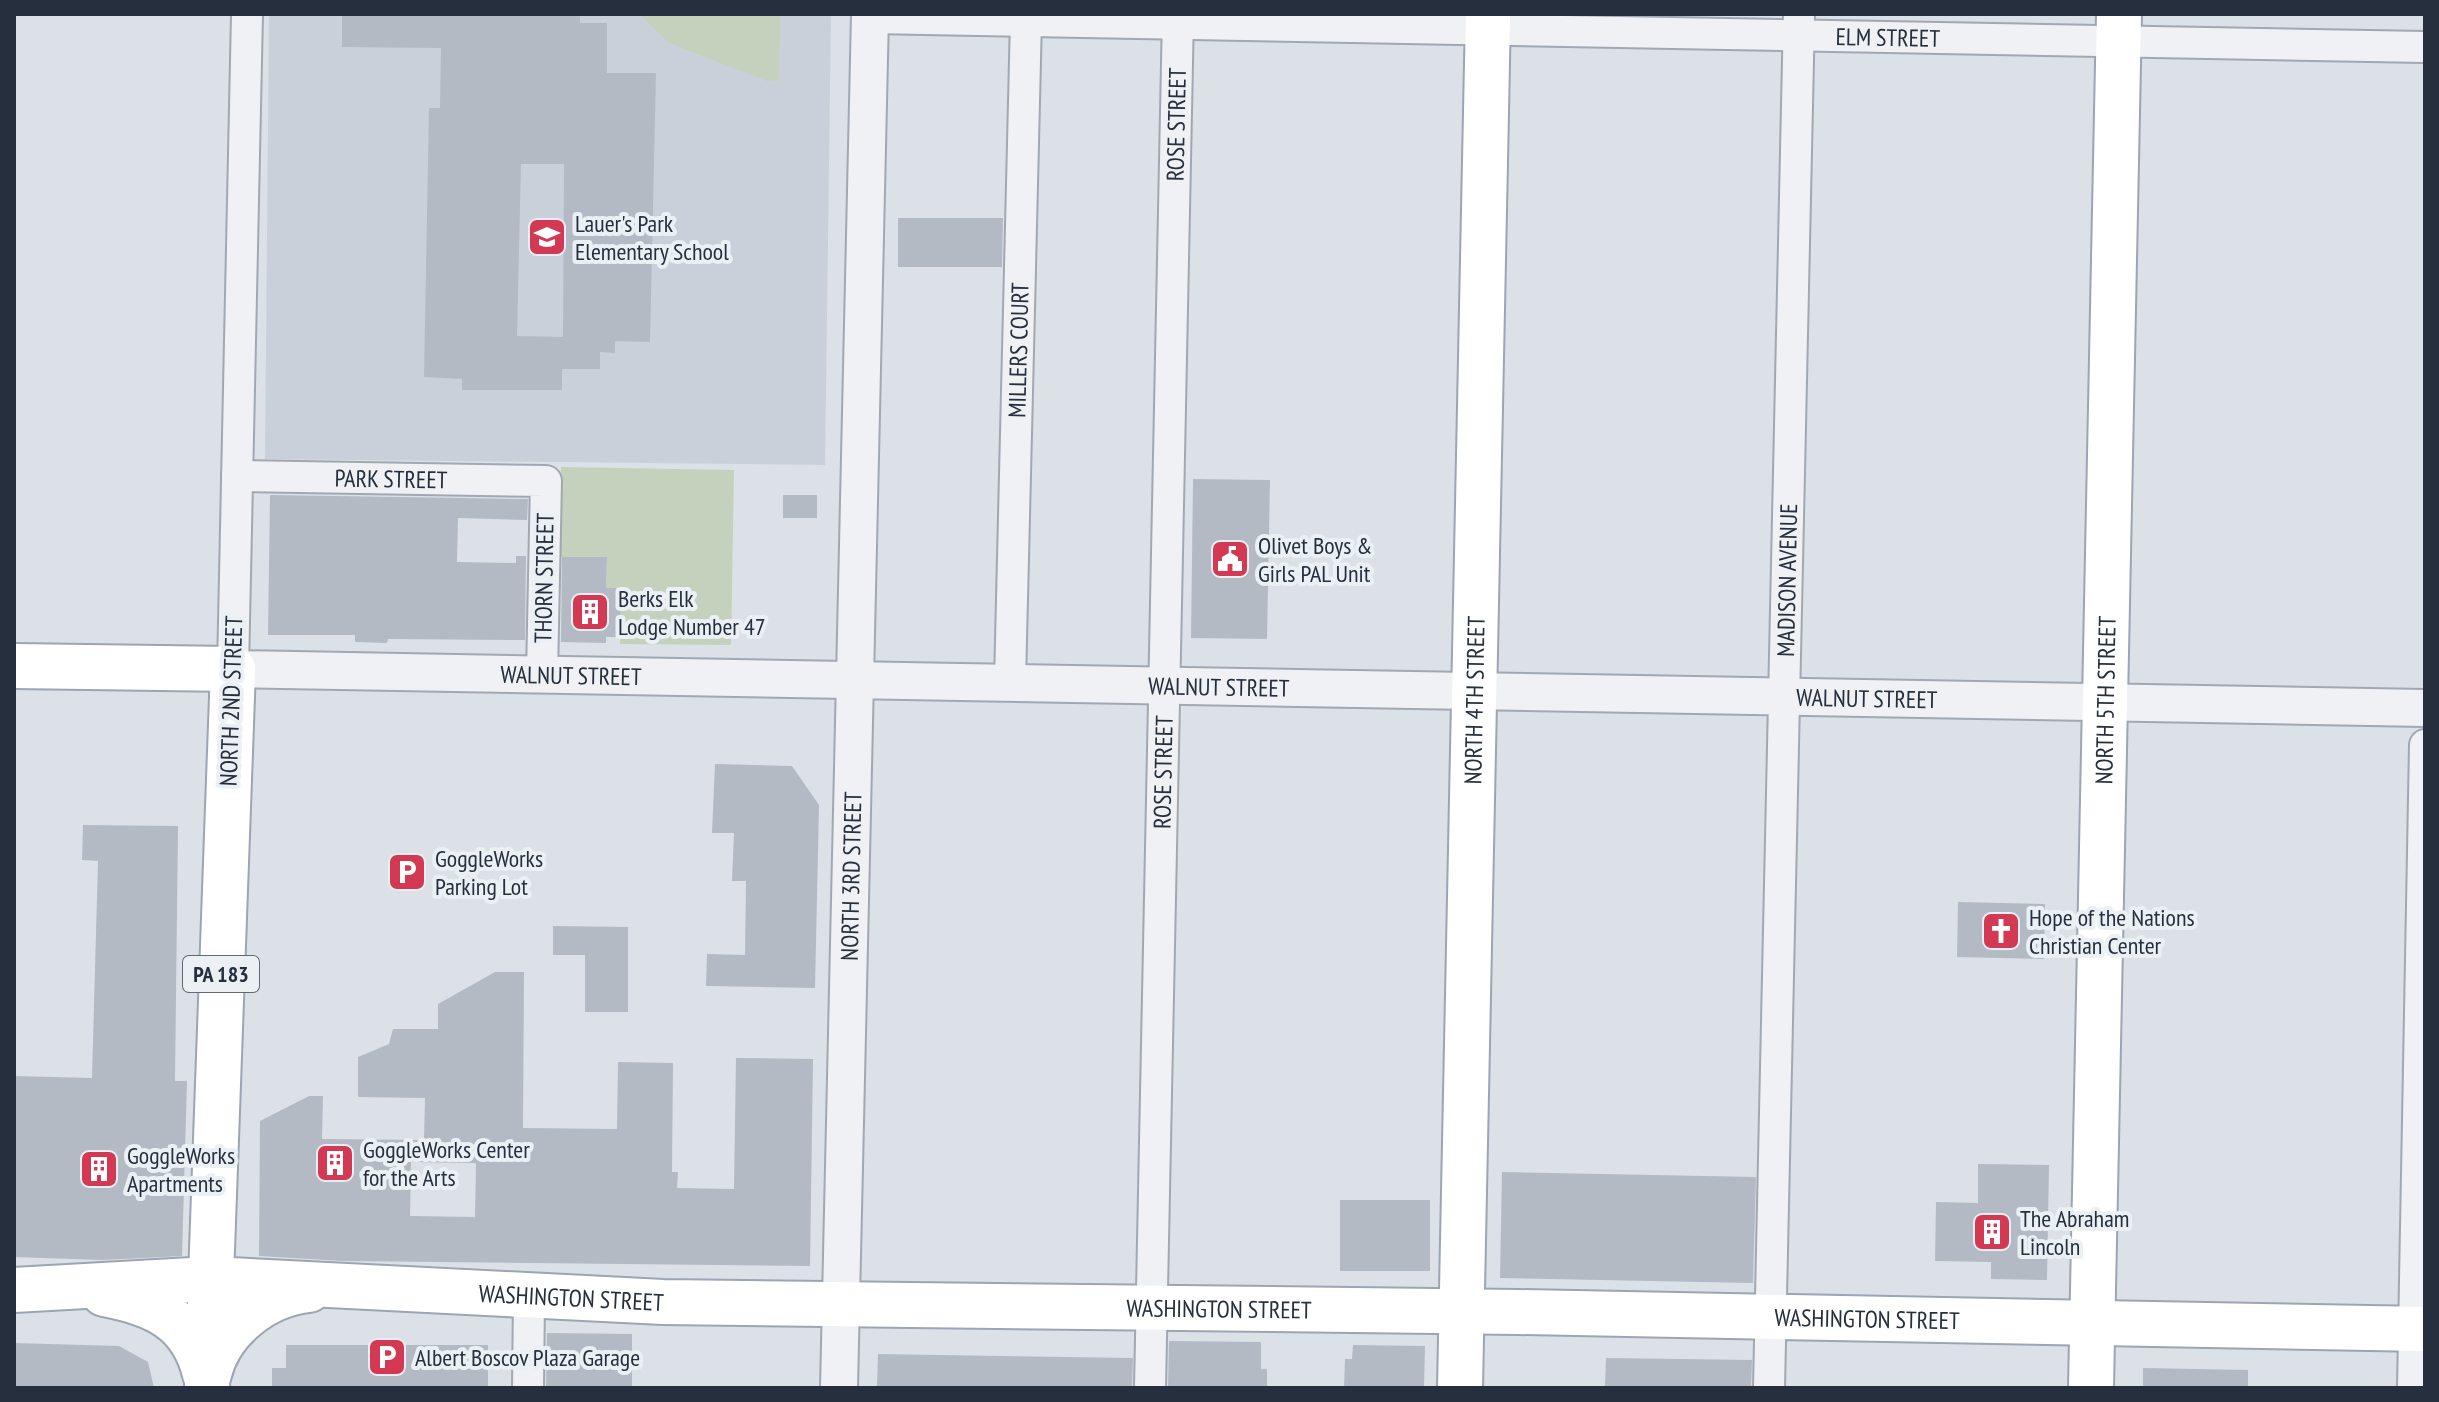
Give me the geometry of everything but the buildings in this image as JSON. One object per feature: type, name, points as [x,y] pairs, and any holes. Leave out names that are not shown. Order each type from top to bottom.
[{"type":"main road","name":"NORTH 4TH STREET","points":[[1460,1388],[1488,21]]},
{"type":"main road","name":"NORTH 5TH STREET","points":[[2091,1388],[2118,27]]},
{"type":"main road","name":"WALNUT STREET","points":[[14,666],[233,669]]},
{"type":"main road","name":"NORTH 2ND STREET","points":[[207,1386],[233,669]]},
{"type":"main road","name":"WASHINGTON STREET","points":[[31,1290],[210,1279],[529,1296],[840,1304],[1771,1316],[2420,1329]]},
{"type":"main road","points":[[207,1386],[213,1360],[224,1340],[268,1302],[294,1291],[350,1285]]},
{"type":"main road","points":[[31,1290],[126,1298],[170,1318],[189,1332],[200,1356],[207,1386]]},
{"type":"street","name":"NORTH 2ND STREET","points":[[233,669],[247,14]]},
{"type":"street","name":"ELM STREET","points":[[870,16],[2118,27],[2425,47]]},
{"type":"street","name":"NORTH 3RD STREET","points":[[839,1388],[870,16]]},
{"type":"street","name":"ROSE STREET","points":[[1150,1388],[1178,18]]},
{"type":"street","name":"MILLERS COURT","points":[[1010,682],[1026,19]]},
{"type":"street","name":"MADISON AVENUE","points":[[1769,1388],[1799,24]]},
{"type":"street","name":"PARK STREET","points":[[237,476],[546,481]]},
{"type":"street","name":"THORN STREET","points":[[542,674],[546,481]]},
{"type":"street","name":"WALNUT STREET","points":[[233,669],[2425,708]]},
{"type":"street","points":[[2413,1388],[2420,1329],[2425,745]]},
{"type":"street","points":[[528,1388],[529,1296]]},
{"type":"shaded area","name":"Lauer's Park Elementary School","points":[[269,14],[831,14],[825,465],[265,459]]},
{"type":"green space","points":[[639,14],[780,14],[779,80],[767,81],[669,43]]},
{"type":"green space","points":[[561,467],[734,470],[731,645],[620,644],[621,588],[606,588],[607,557],[560,557]]},
{"type":"place","name":"Lauer's Park Elementary School","points":[[547,237]]},
{"type":"place","name":"Olivet Boys & Girls PAL Unit","points":[[1230,559]]},
{"type":"place","name":"Berks Elk Lodge Number 47","points":[[590,612]]},
{"type":"place","name":"GoggleWorks Parking Lot","points":[[407,872]]},
{"type":"place","name":"Hope of the Nations Christian Center","points":[[2001,931]]},
{"type":"place","name":"GoggleWorks Center for the Arts","points":[[335,1163]]},
{"type":"place","name":"GoggleWorks Apartments","points":[[99,1169]]},
{"type":"place","name":"The Abraham Lincoln","points":[[1992,1232]]},
{"type":"place","name":"Albert Boscov Plaza Garage","points":[[387,1357]]}]
